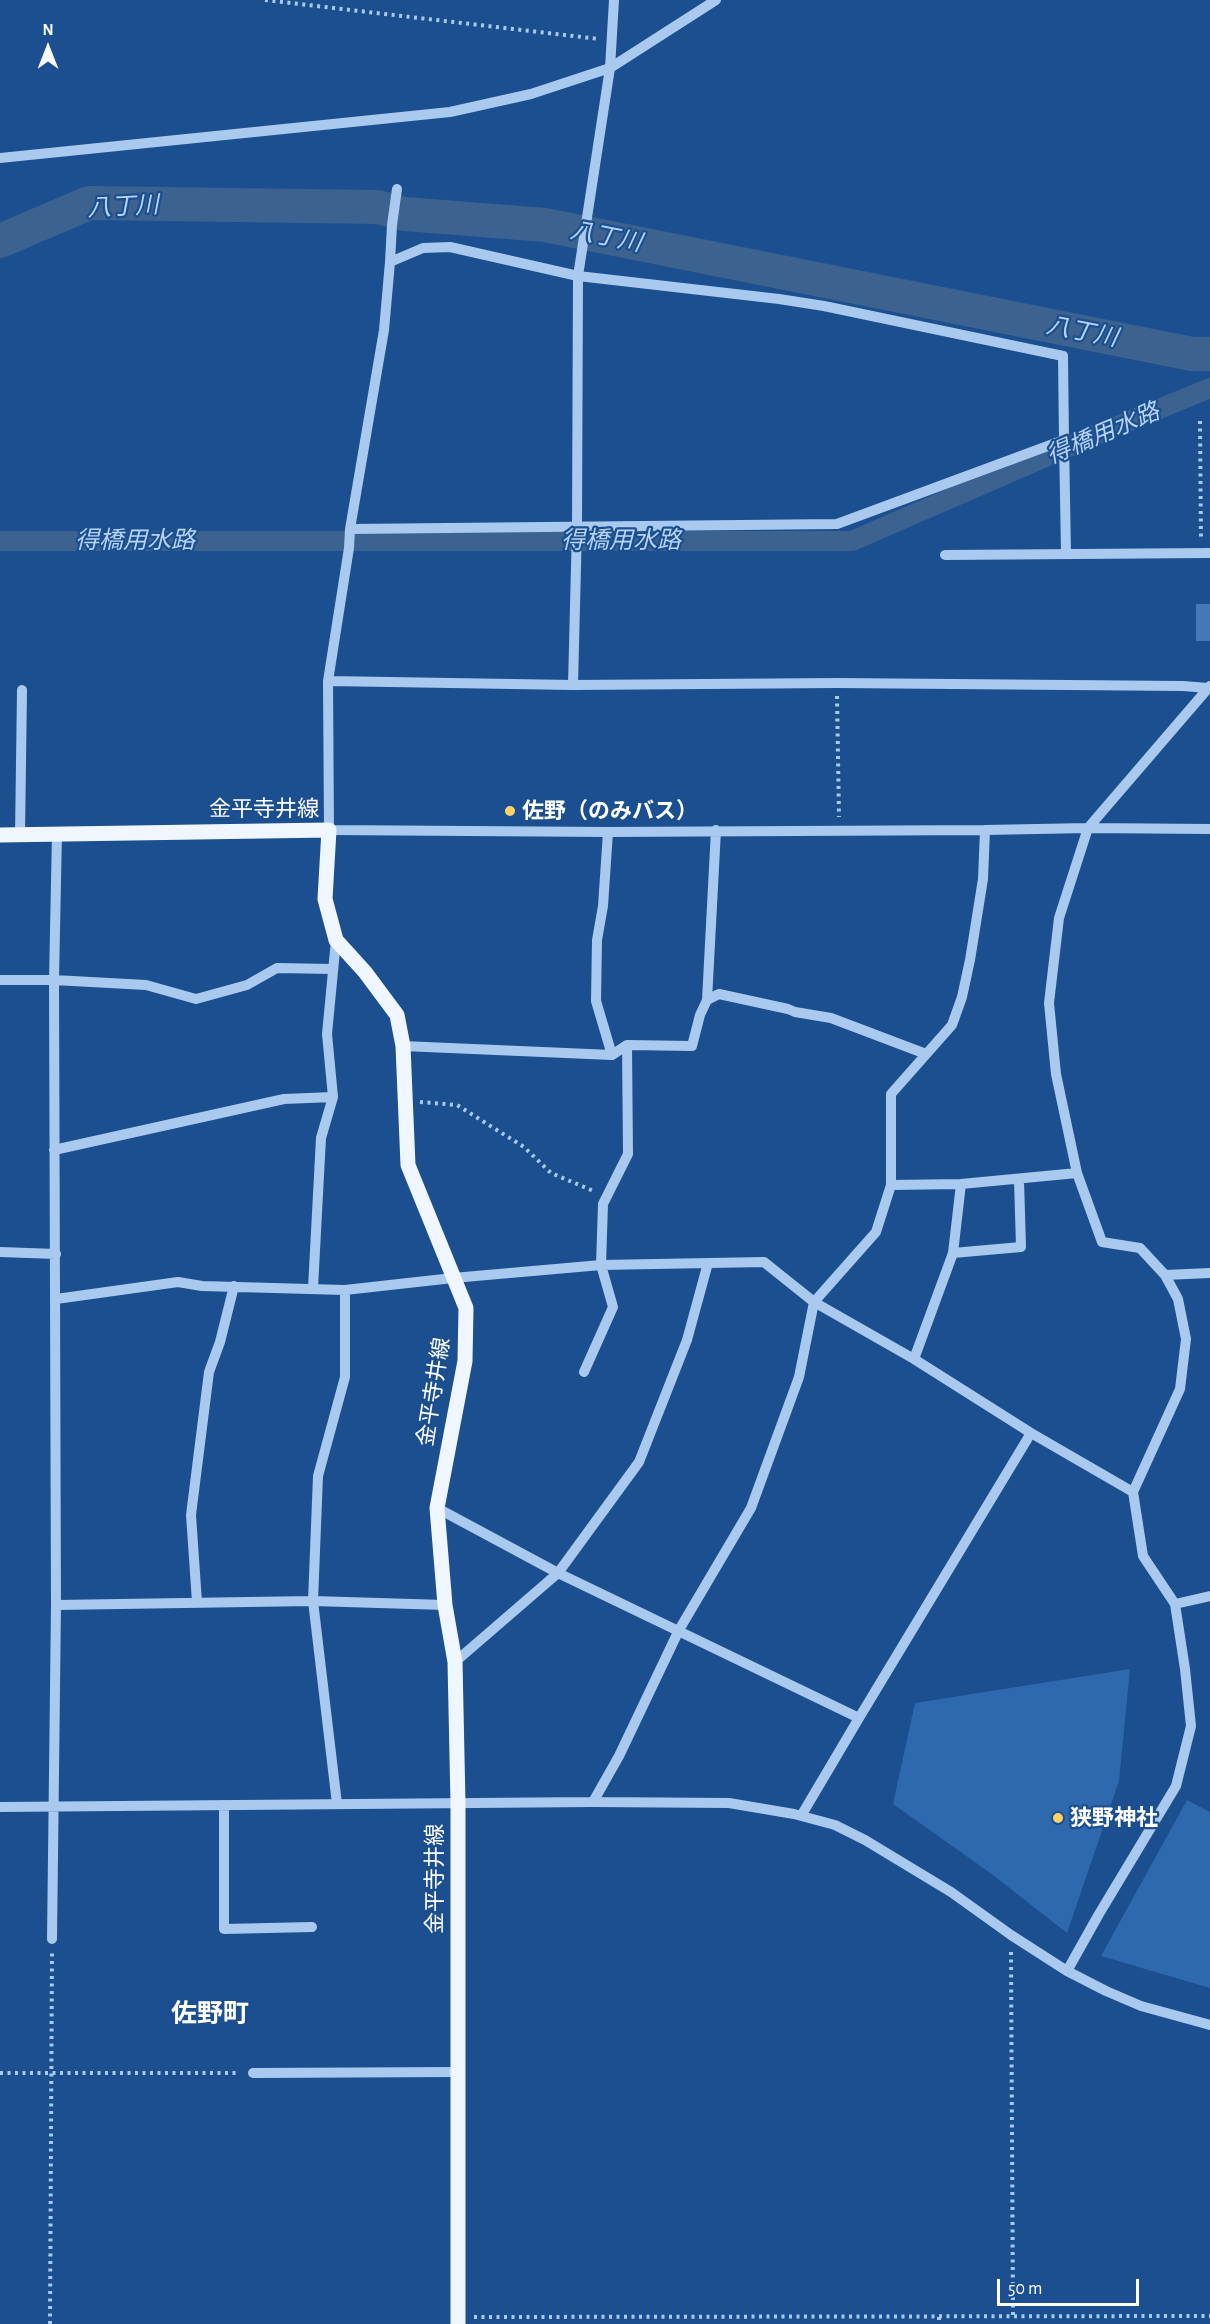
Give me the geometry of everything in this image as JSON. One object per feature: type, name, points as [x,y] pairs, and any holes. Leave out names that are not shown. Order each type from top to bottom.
[{"type":"main road","name":"金平寺井線","points":[[0,835],[329,830],[325,899],[336,940],[365,972],[397,1015],[403,1046],[408,1165],[466,1308],[465,1361],[437,1508],[445,1605],[454,1662],[458,1803],[458,2320]]},
{"type":"street","points":[[573,685],[577,531],[578,276],[610,68],[614,0]]},
{"type":"street","points":[[0,158],[450,112],[531,94],[610,68],[716,0]]},
{"type":"street","points":[[397,189],[384,330],[328,681],[329,830],[608,832],[1210,829]]},
{"type":"street","points":[[390,262],[423,248],[450,247],[578,276],[824,306],[1063,356],[1066,553]]},
{"type":"street","points":[[350,538],[837,524],[1065,440]]},
{"type":"street","points":[[945,555],[1206,553]]},
{"type":"street","points":[[328,681],[573,685],[837,683],[1209,687]]},
{"type":"street","points":[[1067,1971],[1176,1786],[1191,1726],[1175,1604],[1143,1556],[1133,1492],[1180,1389],[1186,1339],[1178,1299],[1165,1275],[1140,1248],[1102,1242],[1077,1173],[1056,1074],[1049,1003],[1059,918],[1088,828],[1209,687]]},
{"type":"street","points":[[20,835],[22,690]]},
{"type":"street","points":[[403,1046],[612,1055],[627,1045],[692,1046],[700,1015],[707,1000],[716,830]]},
{"type":"street","points":[[594,1802],[680,1630],[751,1508],[799,1377],[814,1302],[876,1232],[891,1185],[891,1094],[952,1025],[962,997],[982,879],[985,830]]},
{"type":"street","points":[[608,832],[603,906],[597,940],[596,1001],[612,1055]]},
{"type":"street","points":[[52,1939],[56,1605],[54,980],[57,833]]},
{"type":"street","points":[[313,1288],[321,1138],[333,1097],[327,1034],[336,940]]},
{"type":"street","points":[[0,980],[54,980],[146,985],[195,999],[247,985],[277,968],[332,969]]},
{"type":"street","points":[[707,1000],[719,994],[831,1018],[926,1054]]},
{"type":"street","points":[[584,1372],[613,1307],[601,1265],[603,1204],[628,1154],[627,1045]]},
{"type":"street","points":[[54,1150],[284,1099],[333,1097]]},
{"type":"street","points":[[891,1185],[962,1184],[1077,1173]]},
{"type":"street","points":[[953,1253],[1022,1247],[1019,1180]]},
{"type":"street","points":[[914,1359],[953,1253],[962,1184]]},
{"type":"street","points":[[0,1252],[56,1254]]},
{"type":"street","points":[[56,1299],[178,1282],[202,1286],[345,1290],[601,1265],[764,1262],[814,1302],[914,1359],[1031,1433],[1133,1492]]},
{"type":"street","points":[[454,1662],[558,1573],[639,1462],[687,1340],[708,1263]]},
{"type":"street","points":[[1165,1275],[1210,1273]]},
{"type":"street","points":[[196,1602],[191,1515],[209,1372],[220,1342],[234,1286]]},
{"type":"street","points":[[337,1804],[313,1601],[318,1476],[345,1377],[345,1290]]},
{"type":"street","points":[[801,1816],[1031,1433]]},
{"type":"street","points":[[437,1508],[558,1573],[859,1718]]},
{"type":"street","points":[[1175,1604],[1210,1596]]},
{"type":"street","points":[[56,1605],[313,1601],[445,1605]]},
{"type":"street","points":[[0,1807],[729,1803],[801,1816],[835,1825],[865,1840],[951,1892],[1067,1971],[1141,2006],[1210,2025]]},
{"type":"street","points":[[224,1805],[224,1929],[312,1927]]},
{"type":"street","points":[[253,2073],[457,2072]]},
{"type":"path","points":[[265,0],[611,41]]},
{"type":"path","points":[[1200,421],[1206,553]]},
{"type":"path","points":[[837,683],[839,830]]},
{"type":"path","points":[[406,1100],[457,1105],[524,1147],[551,1173],[608,1197]]},
{"type":"path","points":[[1011,1935],[1013,2317]]},
{"type":"path","points":[[50,2324],[52,1939]]},
{"type":"path","points":[[0,2073],[253,2073]]},
{"type":"path","points":[[458,2320],[1210,2316]]},
{"type":"path","points":[[939,2317],[939,2324]]},
{"type":"shaded area","points":[[1130,1669],[1119,1781],[1067,1933],[993,1875],[893,1804],[915,1703]]},
{"type":"shaded area","points":[[1187,1800],[1210,1812],[1210,1988],[1101,1956]]},
{"type":"building","points":[[1196,604],[1210,604],[1210,641],[1196,641]]},
{"type":"waterway","name":"八丁川","points":[[0,241],[89,203],[378,207],[405,214],[545,225],[1192,354],[1210,354]]},
{"type":"waterway","name":"得橋用水路","points":[[0,541],[852,541],[1210,388]]},
{"type":"place","name":"佐野（のみバス）","points":[[510,811]]},
{"type":"place","name":"狭野神社","points":[[1058,1818]]},
{"type":"district","name":"佐野町","points":[[210,2014]]}]
